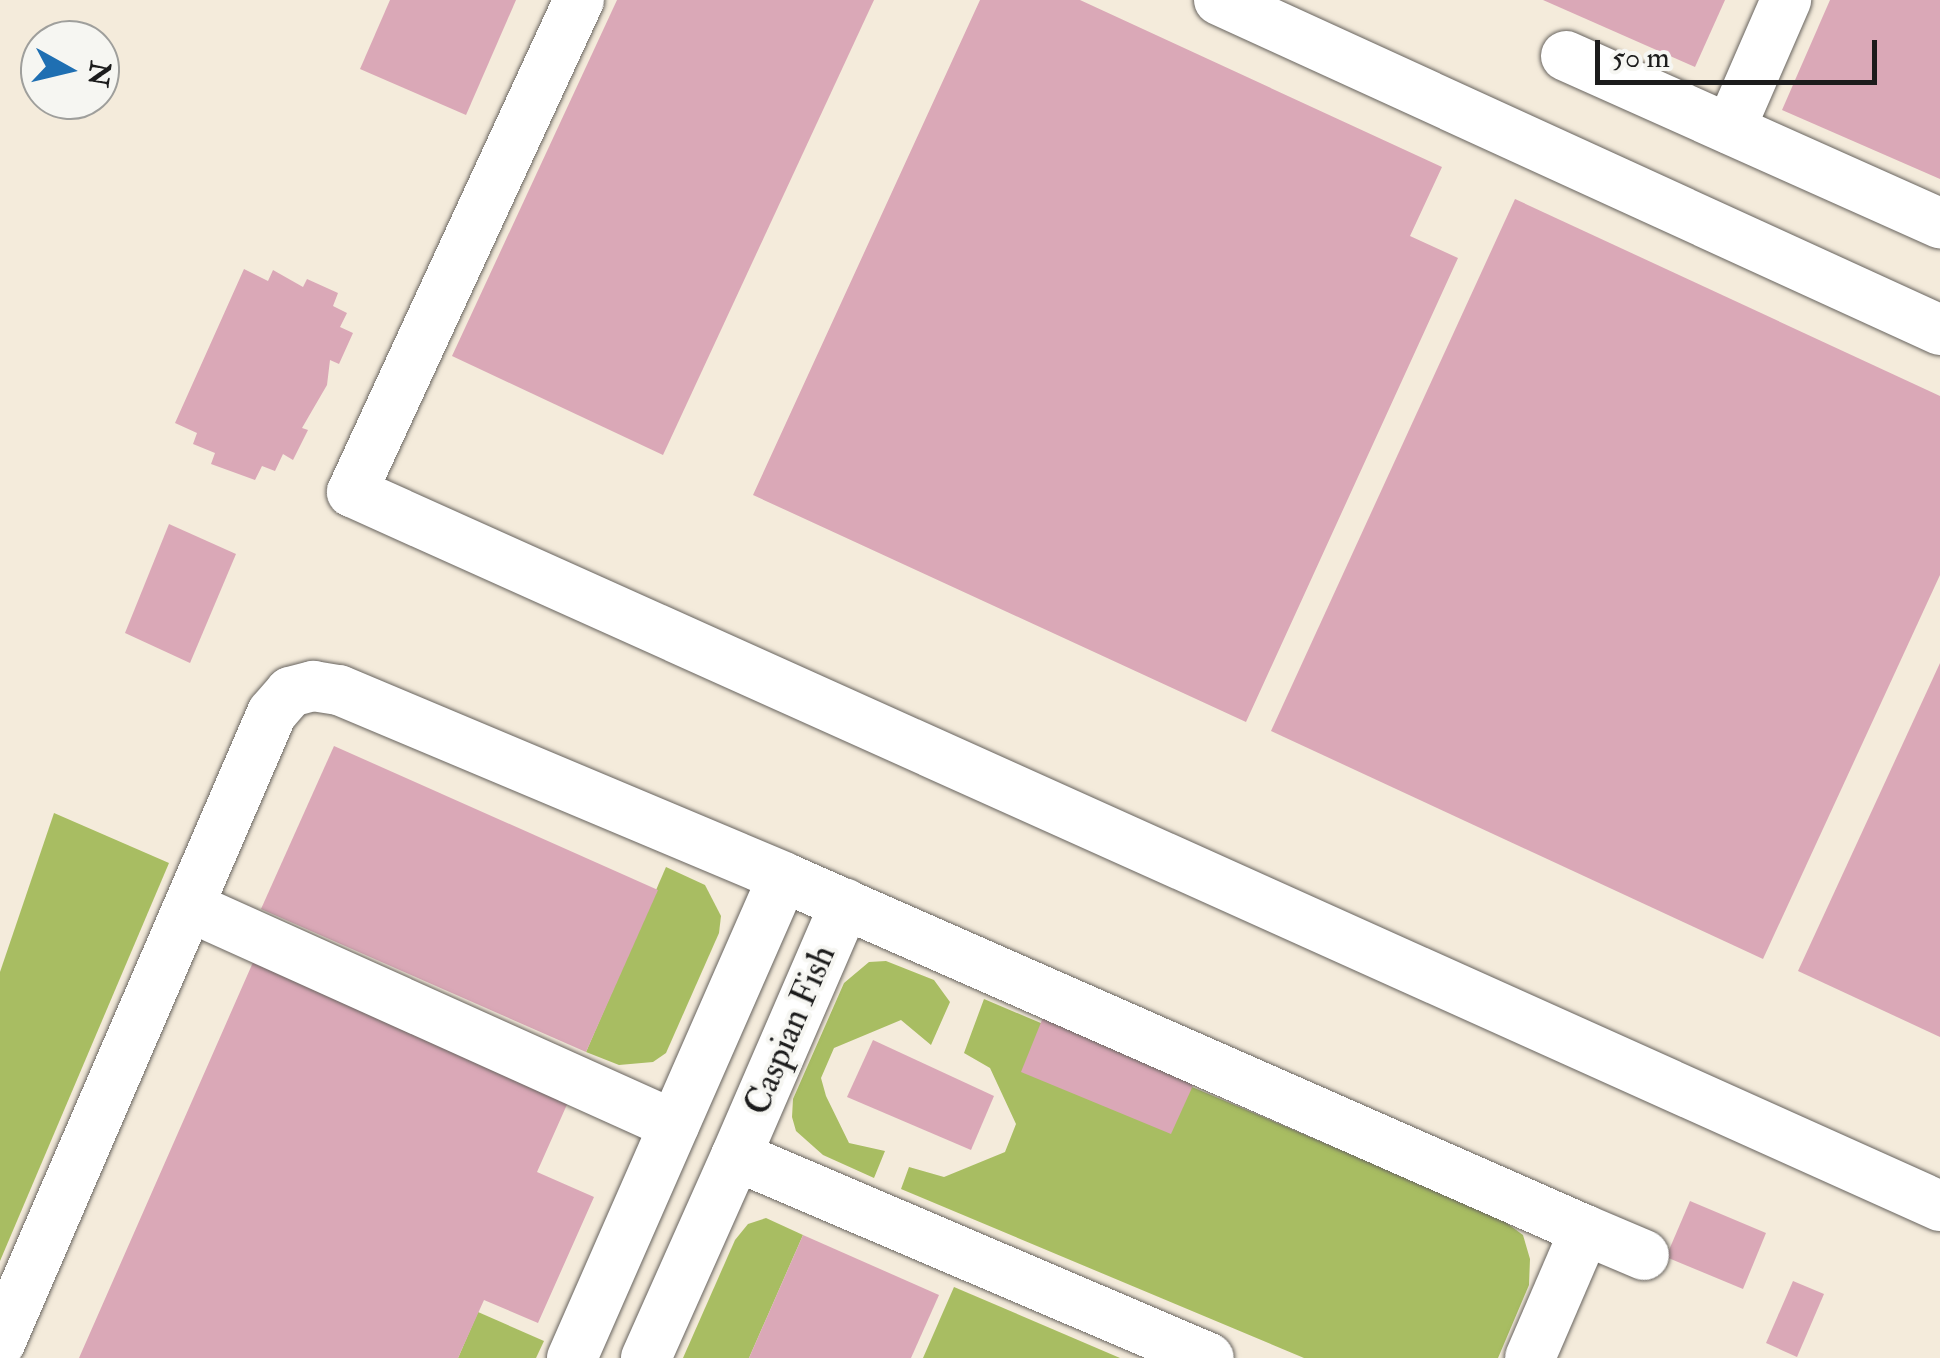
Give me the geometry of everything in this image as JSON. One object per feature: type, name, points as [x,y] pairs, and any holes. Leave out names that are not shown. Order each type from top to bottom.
[{"type":"street","points":[[579,0],[352,492],[1940,1206]]},
{"type":"street","points":[[1219,0],[1940,330]]},
{"type":"street","points":[[1730,129],[1786,0]]},
{"type":"street","points":[[1566,56],[1940,223]]},
{"type":"street","points":[[0,1343],[272,713],[290,692],[314,686],[339,690],[845,904],[1644,1255]]},
{"type":"street","points":[[572,1358],[783,878]]},
{"type":"street","name":"Caspian Fish","points":[[646,1358],[845,904]]},
{"type":"street","points":[[190,907],[674,1125]]},
{"type":"street","points":[[736,1156],[1209,1358]]},
{"type":"street","points":[[1530,1358],[1585,1230]]},
{"type":"green space","points":[[54,813],[169,863],[0,1261],[0,972]]},
{"type":"green space","points":[[666,867],[705,885],[721,916],[719,933],[666,1053],[653,1062],[619,1065],[586,1052]]},
{"type":"green space","points":[[886,961],[934,980],[950,1002],[931,1045],[901,1020],[834,1048],[821,1078],[849,1143],[885,1151],[874,1178],[823,1155],[796,1131],[792,1117],[793,1099],[844,983],[869,962]]},
{"type":"green space","points":[[984,999],[1497,1216],[1523,1235],[1530,1259],[1529,1285],[1498,1358],[1304,1358],[901,1189],[909,1167],[944,1177],[1005,1152],[1016,1124],[990,1068],[964,1053]]},
{"type":"green space","points":[[766,1218],[803,1235],[749,1358],[683,1358],[735,1240],[748,1224]]},
{"type":"green space","points":[[954,1287],[1120,1358],[923,1358]]},
{"type":"green space","points":[[478,1312],[544,1341],[536,1358],[458,1358]]},
{"type":"building","points":[[390,0],[516,0],[466,115],[360,69]]},
{"type":"building","points":[[617,0],[874,0],[663,455],[452,356]]},
{"type":"building","points":[[980,0],[1080,0],[1442,167],[1410,236],[1458,258],[1246,722],[753,495]]},
{"type":"building","points":[[1543,0],[1725,0],[1695,67]]},
{"type":"building","points":[[1830,0],[1940,0],[1940,179],[1782,110]]},
{"type":"building","points":[[1515,199],[1940,396],[1940,575],[1763,959],[1271,731]]},
{"type":"building","points":[[244,269],[268,281],[273,270],[303,287],[307,279],[338,293],[333,306],[347,313],[340,327],[353,333],[339,364],[330,360],[327,385],[302,428],[308,430],[293,460],[283,454],[275,471],[262,466],[255,480],[211,464],[215,453],[193,444],[197,433],[175,423]]},
{"type":"building","points":[[169,524],[236,554],[190,663],[125,633]]},
{"type":"building","points":[[1940,663],[1940,1037],[1798,971]]},
{"type":"building","points":[[334,746],[658,890],[586,1052],[261,909]]},
{"type":"building","points":[[254,960],[569,1100],[537,1172],[594,1197],[538,1323],[484,1300],[458,1358],[79,1358]]},
{"type":"building","points":[[1044,1015],[1195,1081],[1171,1134],[1021,1072]]},
{"type":"building","points":[[873,1040],[994,1096],[971,1150],[847,1097]]},
{"type":"building","points":[[1690,1201],[1766,1233],[1743,1289],[1666,1257]]},
{"type":"building","points":[[803,1235],[939,1295],[911,1358],[749,1358]]},
{"type":"building","points":[[1793,1281],[1824,1294],[1797,1357],[1766,1343]]}]
